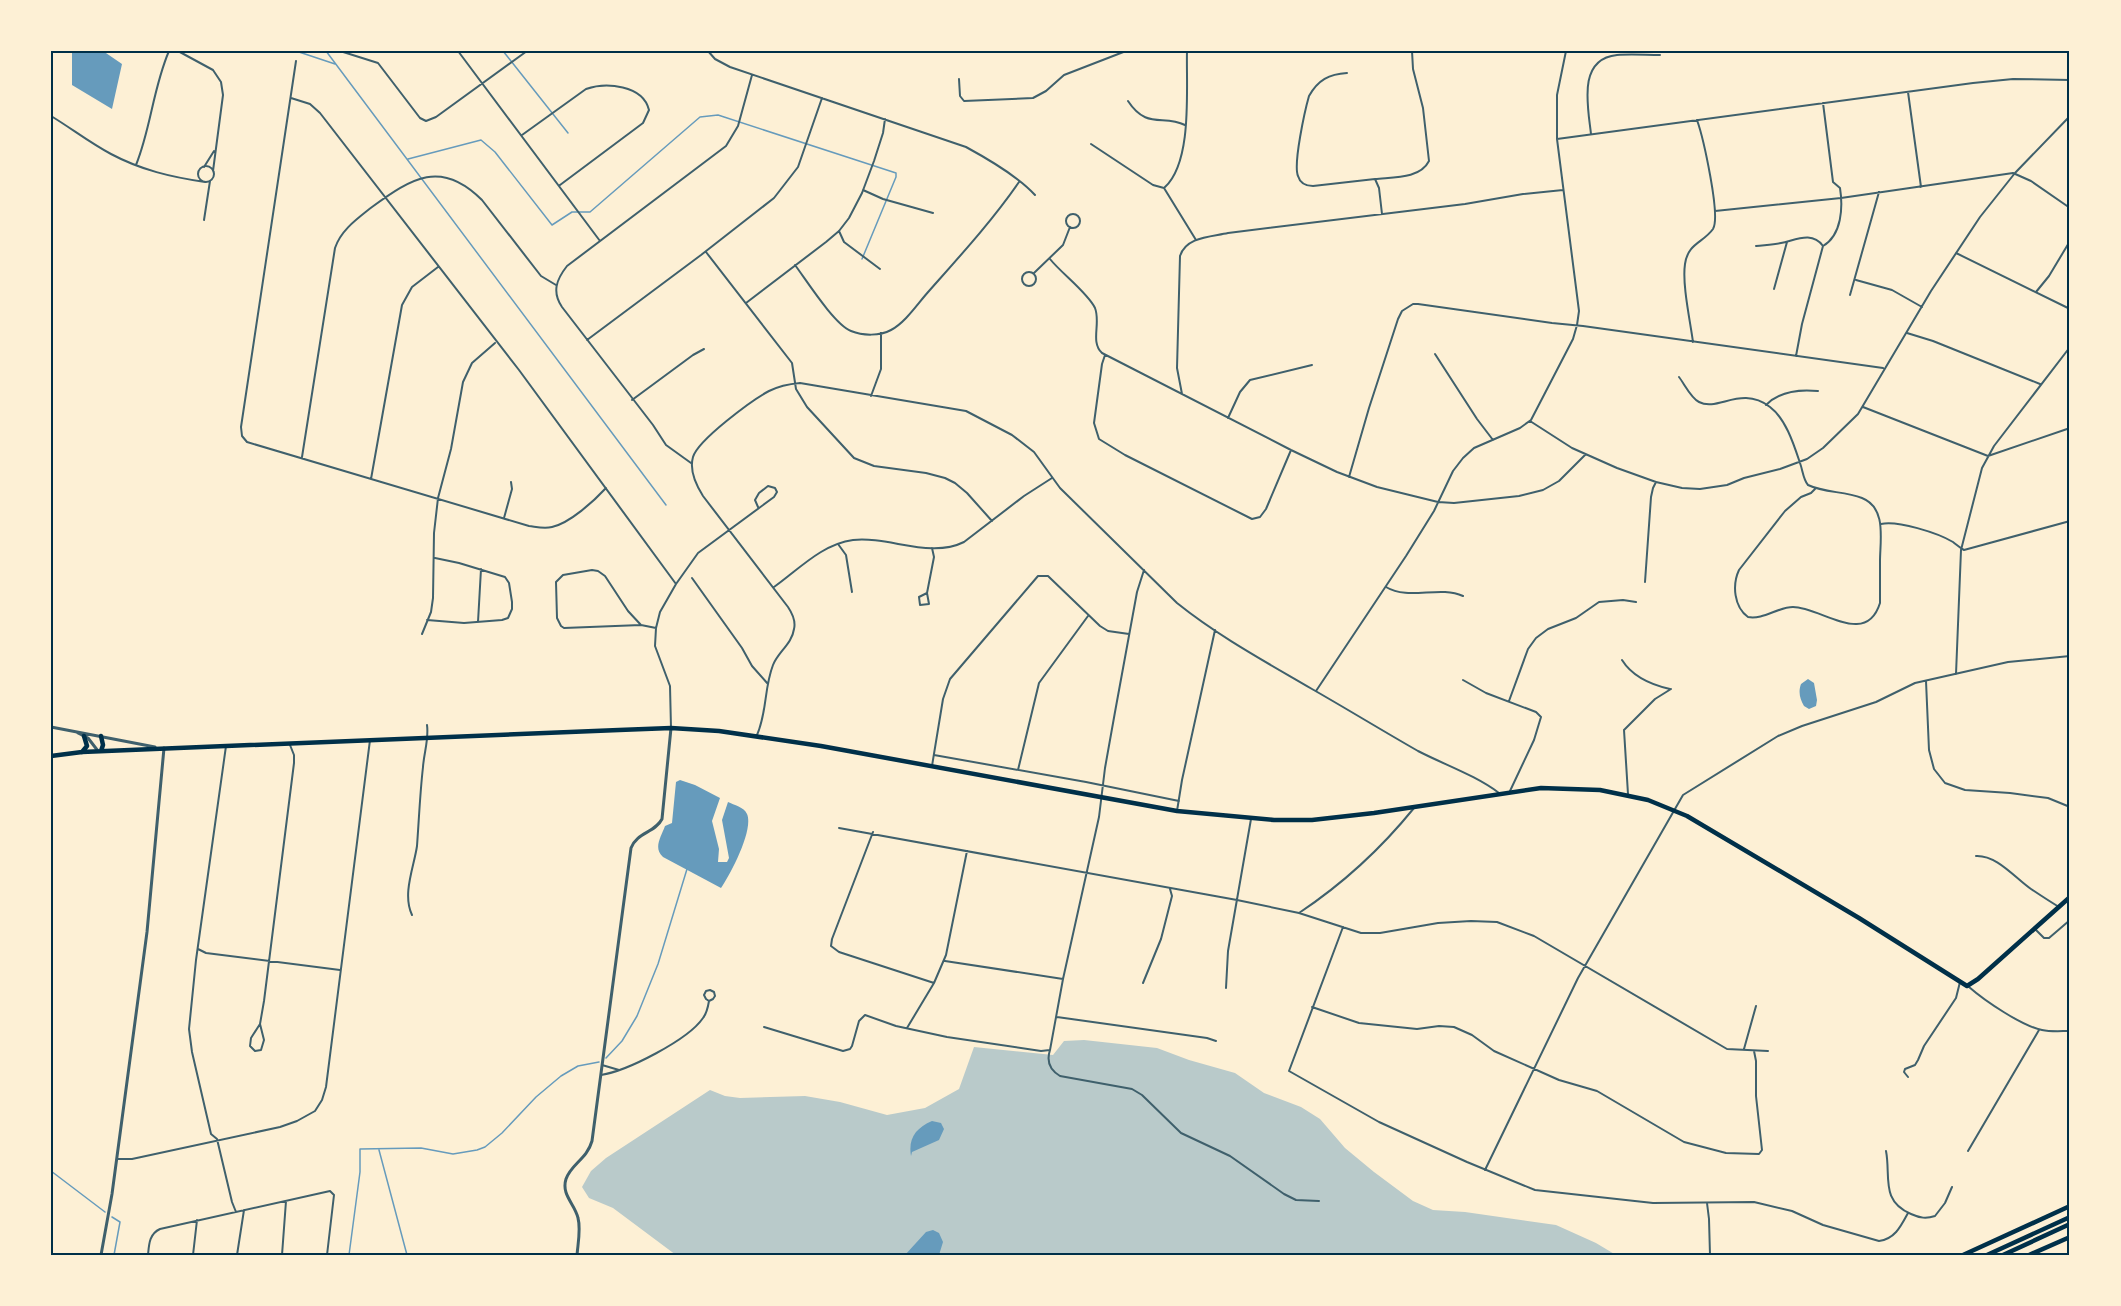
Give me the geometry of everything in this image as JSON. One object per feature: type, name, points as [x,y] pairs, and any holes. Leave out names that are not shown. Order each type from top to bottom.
[{"type":"main road","points":[[51,756],[163,748],[671,728],[757,735],[1177,811],[1251,819],[1312,820],[1553,787],[1600,790],[1628,795],[1673,809],[1705,826],[1967,986],[1978,979],[2070,898]]},
{"type":"main road","points":[[82,752],[87,746],[84,736]]},
{"type":"main road","points":[[99,751],[103,745],[101,736]]},
{"type":"main road","points":[[1963,1255],[2070,1206]]},
{"type":"main road","points":[[1987,1255],[2070,1217]]},
{"type":"main road","points":[[2003,1255],[2070,1224]]},
{"type":"main road","points":[[2029,1255],[2070,1238]]},
{"type":"street","points":[[136,165],[147,133],[161,70],[170,51]]},
{"type":"street","points":[[178,51],[213,70],[221,82],[223,95],[215,148],[214,177],[210,181],[204,220]]},
{"type":"street","points":[[340,51],[378,63],[420,118],[426,121],[436,117],[528,51]]},
{"type":"street","points":[[458,51],[601,241]]},
{"type":"street","points":[[708,51],[730,67],[966,147],[1019,181],[1035,195]]},
{"type":"street","points":[[959,79],[960,96],[964,101],[1027,99],[1039,96],[1064,75],[1126,51]]},
{"type":"street","points":[[1164,188],[1169,184],[1179,166],[1184,146],[1187,51]]},
{"type":"street","points":[[1347,72],[1323,80],[1314,87],[1309,96],[1297,161],[1298,177],[1304,184],[1313,186],[1375,179],[1418,172],[1425,168],[1429,161],[1423,108],[1413,69],[1412,51]]},
{"type":"street","points":[[1316,691],[1386,587],[1462,458],[1474,448],[1520,428],[1530,421],[1573,339],[1579,310],[1557,139],[1557,95],[1566,51]]},
{"type":"street","points":[[1591,134],[1588,83],[1591,72],[1596,66],[1610,56],[1660,55]]},
{"type":"street","points":[[296,61],[241,432],[247,442],[537,527],[554,527],[581,510],[606,488]]},
{"type":"street","points":[[691,463],[662,440],[558,302],[555,293],[556,285],[567,266],[726,146],[738,126],[752,75]]},
{"type":"street","points":[[1557,139],[1823,102],[2013,79],[2070,80]]},
{"type":"street","points":[[522,135],[592,87],[609,85],[634,92],[645,99],[649,110],[643,123],[560,185]]},
{"type":"street","points":[[1908,92],[1921,187]]},
{"type":"street","points":[[291,98],[315,108],[496,342],[676,584]]},
{"type":"street","points":[[587,340],[706,252],[783,189],[805,152],[822,98]]},
{"type":"street","points":[[1128,101],[1142,116],[1152,120],[1179,122],[1185,125]]},
{"type":"street","points":[[1796,356],[1802,324],[1823,246],[1831,242],[1839,222],[1840,188],[1833,183],[1823,102]]},
{"type":"street","points":[[51,116],[95,145],[136,165],[173,178],[210,181]]},
{"type":"street","points":[[1530,421],[1572,448],[1617,468],[1656,482],[1682,488],[1727,485],[1800,462],[1823,448],[1856,417],[1922,307],[1985,209],[2015,173],[2070,116]]},
{"type":"street","points":[[746,303],[838,231],[852,213],[863,190],[883,133],[885,119]]},
{"type":"street","points":[[1693,342],[1685,263],[1690,249],[1715,226],[1706,149],[1697,120]]},
{"type":"street","points":[[1091,144],[1153,184],[1164,188],[1196,240]]},
{"type":"street","points":[[205,182],[200,180],[199,170],[204,167],[215,148]]},
{"type":"street","points":[[204,167],[213,171]]},
{"type":"street","points":[[1715,211],[1841,198],[2015,173],[2031,181],[2070,208]]},
{"type":"street","points":[[302,458],[335,248],[353,222],[385,197],[419,178],[438,177],[460,183],[482,200],[541,276],[556,285]]},
{"type":"street","points":[[1375,179],[1379,188],[1382,214]]},
{"type":"street","points":[[795,265],[836,319],[846,328],[862,334],[881,333],[895,327],[908,315],[978,236],[1019,181]]},
{"type":"street","points":[[863,190],[883,199],[933,213]]},
{"type":"street","points":[[1182,394],[1177,368],[1180,256],[1184,247],[1196,240],[1228,233],[1563,190]]},
{"type":"street","points":[[1850,295],[1879,192]]},
{"type":"street","points":[[1069,214],[1076,214],[1080,220],[1079,225],[1070,227],[1066,218],[1069,214]]},
{"type":"street","points":[[1034,273],[1063,245],[1070,227]]},
{"type":"street","points":[[838,231],[844,242],[880,269]]},
{"type":"street","points":[[1756,246],[1780,244],[1806,237],[1819,241],[1823,246]]},
{"type":"street","points":[[2036,292],[2049,276],[2070,241]]},
{"type":"street","points":[[1774,288],[1787,242]]},
{"type":"street","points":[[706,252],[792,363],[795,375],[794,384],[807,407],[855,458],[874,466],[945,478],[967,493],[992,520]]},
{"type":"street","points":[[1956,254],[2070,309]]},
{"type":"street","points":[[1050,259],[1094,306],[1097,319],[1096,342],[1099,350],[1105,355],[1349,477],[1377,487],[1438,502],[1454,503],[1519,496],[1543,490],[1560,481],[1586,454]]},
{"type":"street","points":[[371,478],[402,305],[412,287],[438,267]]},
{"type":"street","points":[[1028,272],[1034,273],[1037,278],[1036,283],[1033,286],[1025,285],[1022,279],[1024,275],[1028,272]]},
{"type":"street","points":[[1854,280],[1892,290],[1922,307]]},
{"type":"street","points":[[1349,477],[1369,408],[1402,311],[1413,304],[1885,368]]},
{"type":"street","points":[[871,396],[881,369],[881,333]]},
{"type":"street","points":[[1907,333],[1933,341],[2040,384]]},
{"type":"street","points":[[422,634],[433,598],[434,533],[438,498],[452,449],[464,377],[476,359],[496,342]]},
{"type":"street","points":[[1956,674],[1961,550],[1982,468],[1988,456],[2040,384],[2070,347]]},
{"type":"street","points":[[632,400],[704,349]]},
{"type":"street","points":[[1435,354],[1493,440]]},
{"type":"street","points":[[1105,355],[1094,423],[1099,440],[1116,451],[1252,519],[1260,517],[1266,509],[1291,450]]},
{"type":"street","points":[[1228,418],[1240,392],[1250,380],[1258,376],[1312,365]]},
{"type":"street","points":[[1679,377],[1698,402],[1713,405],[1728,400],[1748,398],[1766,405],[1780,418],[1800,462],[1806,483],[1815,489],[1863,499],[1874,507],[1881,524],[1880,603],[1877,612],[1871,618],[1851,625],[1795,607],[1755,618],[1748,617],[1739,608],[1736,593],[1735,579],[1739,570],[1785,511],[1797,499],[1815,489]]},
{"type":"street","points":[[757,735],[762,725],[768,684],[775,660],[789,643],[795,628],[791,612],[697,487],[691,463],[696,450],[707,437],[761,396],[777,388],[807,384],[966,411],[988,421],[1023,442],[1034,452],[1052,478],[1177,603],[1215,630],[1418,751],[1487,784],[1502,794]]},
{"type":"street","points":[[1766,405],[1779,394],[1803,389],[1818,391]]},
{"type":"street","points":[[1863,406],[1988,456],[2070,428]]},
{"type":"street","points":[[774,588],[817,554],[853,540],[866,539],[932,548],[959,544],[1052,478]]},
{"type":"street","points":[[504,518],[512,489],[511,482]]},
{"type":"street","points":[[1645,582],[1651,497],[1656,482]]},
{"type":"street","points":[[577,1255],[579,1220],[567,1196],[565,1184],[569,1173],[590,1148],[631,848],[637,838],[656,828],[662,819],[671,728],[670,686],[655,646],[656,628],[660,612],[698,553],[774,497],[777,492],[775,488],[768,486],[759,493],[755,500],[758,507]]},
{"type":"street","points":[[1881,524],[1891,521],[1904,524],[1948,540],[1961,550],[1968,550],[2070,521]]},
{"type":"street","points":[[838,544],[846,555],[852,592]]},
{"type":"street","points":[[927,593],[919,597],[920,605],[928,604],[927,593],[934,557],[932,548]]},
{"type":"street","points":[[428,620],[478,622],[505,619],[510,615],[512,609],[510,587],[502,576],[435,558]]},
{"type":"street","points":[[478,622],[481,569]]},
{"type":"street","points":[[641,625],[628,611],[601,572],[585,570],[563,575],[556,582],[556,618],[564,628],[641,625],[656,628]]},
{"type":"street","points":[[1144,570],[1139,580],[1102,785],[1102,797],[1048,1063],[1052,1070],[1060,1076],[1132,1089],[1181,1133],[1230,1156],[1296,1200],[1319,1201]]},
{"type":"street","points":[[932,766],[944,692],[950,679],[1038,576],[1048,576],[1100,627],[1108,631],[1130,634]]},
{"type":"street","points":[[692,578],[742,648],[752,666],[768,684]]},
{"type":"street","points":[[1386,587],[1400,593],[1432,592],[1464,596]]},
{"type":"street","points":[[1509,701],[1530,645],[1544,632],[1576,618],[1599,602],[1623,600],[1636,602]]},
{"type":"street","points":[[1018,770],[1039,683],[1088,616]]},
{"type":"street","points":[[1177,811],[1215,630]]},
{"type":"street","points":[[1485,1170],[1585,967],[1683,795],[1778,736],[1861,707],[1907,686],[2008,662],[2070,656]]},
{"type":"street","points":[[1622,660],[1633,672],[1653,684],[1671,689],[1655,699],[1624,730],[1628,795]]},
{"type":"street","points":[[1463,680],[1478,689],[1536,712],[1542,720],[1509,793]]},
{"type":"street","points":[[1926,681],[1927,741],[1934,769],[1945,783],[1965,790],[2048,798],[2070,807]]},
{"type":"street","points":[[412,915],[409,906],[409,888],[417,844],[424,759],[429,737],[427,725]]},
{"type":"street","points":[[51,727],[163,748],[147,932],[117,1159],[101,1255]]},
{"type":"street","points":[[74,731],[91,741],[99,751]]},
{"type":"street","points":[[117,1159],[132,1159],[286,1125],[310,1115],[319,1106],[326,1087],[370,740]]},
{"type":"street","points":[[260,1024],[250,1042],[255,1052],[261,1050],[264,1040],[260,1024],[294,763],[290,743]]},
{"type":"street","points":[[226,746],[198,949],[189,1037],[211,1134],[217,1139],[236,1212]]},
{"type":"street","points":[[934,755],[1179,801]]},
{"type":"street","points":[[1299,913],[1325,896],[1365,864],[1414,807]]},
{"type":"street","points":[[1226,988],[1228,951],[1251,819]]},
{"type":"street","points":[[838,828],[873,832],[1237,900],[1299,913],[1361,933],[1438,923],[1497,922],[1534,936],[1727,1049],[1768,1051]]},
{"type":"street","points":[[873,832],[831,946],[839,952],[934,983]]},
{"type":"street","points":[[907,1028],[934,983],[944,961],[967,850]]},
{"type":"street","points":[[1976,856],[1985,857],[2005,867],[2030,888],[2059,907]]},
{"type":"street","points":[[1143,983],[1161,939],[1172,896],[1170,889]]},
{"type":"street","points":[[2034,928],[2044,938],[2049,938],[2070,920]]},
{"type":"street","points":[[1343,927],[1289,1071],[1379,1122],[1535,1190],[1653,1203],[1754,1202],[1792,1211],[1823,1225],[1879,1240],[1886,1240],[1895,1234],[1908,1213]]},
{"type":"street","points":[[198,949],[206,952],[341,970]]},
{"type":"street","points":[[944,961],[1064,978]]},
{"type":"street","points":[[1908,1077],[1904,1072],[1905,1069],[1915,1065],[1956,998],[1960,982]]},
{"type":"street","points":[[1967,986],[1979,996],[2039,1030],[2070,1031]]},
{"type":"street","points":[[601,1075],[619,1070],[658,1052],[699,1023],[706,1013],[709,1001]]},
{"type":"street","points":[[1744,1049],[1756,1006]]},
{"type":"street","points":[[1312,1007],[1359,1023],[1417,1029],[1439,1026],[1454,1028],[1473,1035],[1494,1051],[1559,1080],[1597,1091],[1684,1142],[1726,1153],[1759,1154],[1762,1147],[1754,1051]]},
{"type":"street","points":[[764,1027],[843,1051],[852,1046],[859,1022],[865,1015],[947,1038],[1041,1051],[1050,1050]]},
{"type":"street","points":[[1057,1017],[1216,1041]]},
{"type":"street","points":[[1968,1151],[2039,1030]]},
{"type":"street","points":[[602,1065],[619,1070]]},
{"type":"street","points":[[1886,1151],[1890,1194],[1894,1202],[1908,1213],[1924,1218],[1935,1216],[1945,1203],[1952,1187]]},
{"type":"street","points":[[148,1255],[151,1239],[156,1231],[328,1191],[333,1193],[327,1255]]},
{"type":"street","points":[[282,1255],[286,1201]]},
{"type":"street","points":[[1707,1203],[1710,1219],[1710,1255]]},
{"type":"street","points":[[237,1255],[244,1210]]},
{"type":"street","points":[[193,1255],[197,1220]]},
{"type":"shaded area","points":[[1084,1040],[1157,1048],[1235,1073],[1264,1093],[1301,1107],[1320,1119],[1345,1148],[1374,1172],[1413,1201],[1433,1210],[1465,1212],[1556,1225],[1616,1255],[676,1255],[613,1208],[589,1198],[582,1187],[591,1171],[606,1158],[710,1090],[725,1096],[740,1098],[805,1096],[840,1102],[887,1115],[925,1108],[959,1089],[974,1047],[1053,1055],[1064,1041]]},
{"type":"water","points":[[72,51],[103,51],[122,64],[112,109],[72,85]]},
{"type":"water","points":[[1808,679],[1814,683],[1817,700],[1816,706],[1809,709],[1804,706],[1800,693],[1801,684]]},
{"type":"water","points":[[680,780],[720,798],[712,821],[719,849],[718,862],[727,862],[729,858],[722,820],[728,802],[741,808],[747,814],[744,841],[721,888],[660,854],[659,842],[665,826],[672,823],[676,782]]},
{"type":"water","points":[[932,1121],[941,1123],[944,1129],[939,1140],[912,1152],[911,1156],[910,1150],[914,1134]]},
{"type":"water","points":[[933,1230],[939,1233],[943,1242],[939,1255],[905,1255],[926,1232]]},
{"type":"waterway","points":[[296,51],[335,64]]},
{"type":"waterway","points":[[326,51],[666,505]]},
{"type":"waterway","points":[[503,51],[568,133]]},
{"type":"waterway","points":[[408,159],[481,140],[495,152],[552,225],[572,212],[590,212],[700,117],[718,115],[896,173],[862,259]]},
{"type":"waterway","points":[[606,1058],[622,1041],[637,1016],[658,964],[687,869]]},
{"type":"waterway","points":[[349,1255],[360,1172],[360,1149],[421,1148],[453,1154],[477,1150],[485,1147],[502,1133],[536,1097],[561,1076],[578,1066],[599,1062]]},
{"type":"waterway","points":[[379,1150],[407,1255]]},
{"type":"waterway","points":[[51,1171],[105,1212]]},
{"type":"waterway","points":[[112,1217],[120,1222],[114,1255]]}]
